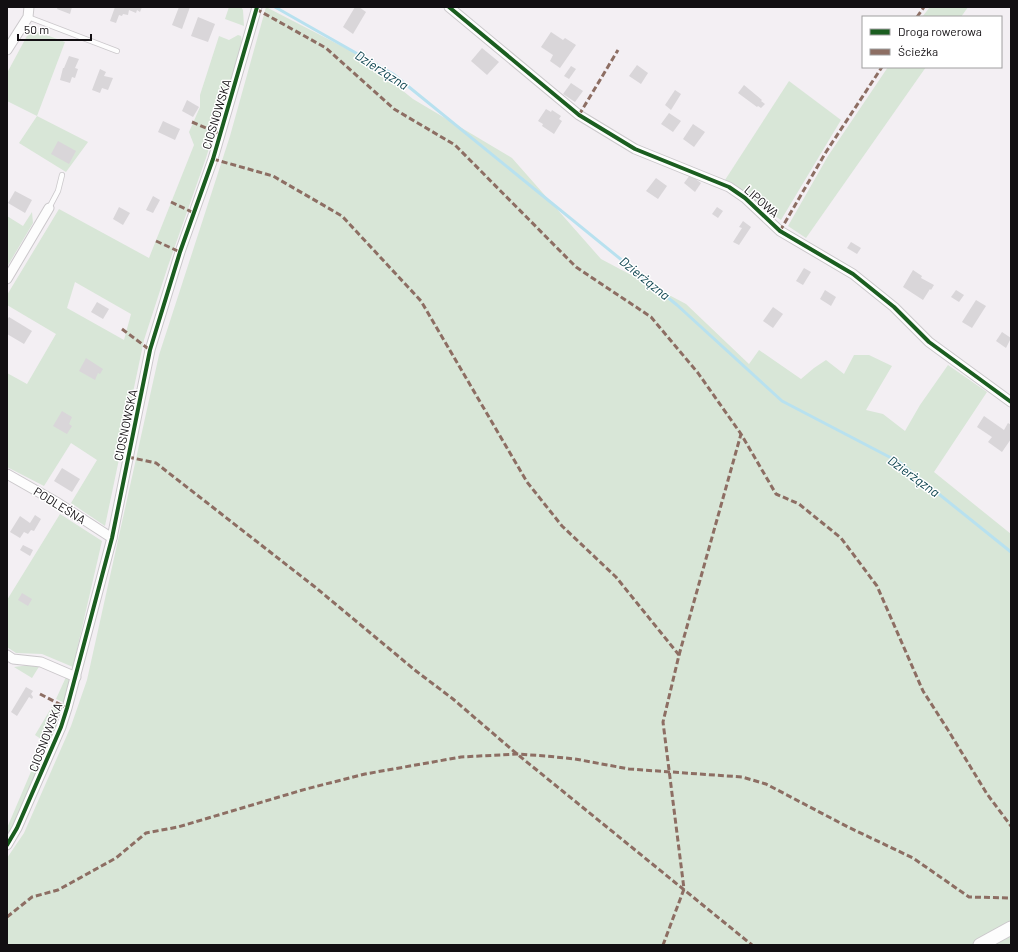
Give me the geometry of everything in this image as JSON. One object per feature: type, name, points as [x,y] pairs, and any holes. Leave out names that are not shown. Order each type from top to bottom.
[{"type":"main road","points":[[980,945],[1011,928]]},
{"type":"street","points":[[7,50],[28,17],[29,7]]},
{"type":"street","name":"LIPOWA","points":[[448,7],[579,115],[635,149],[729,187],[740,194],[780,230],[853,274],[894,307],[929,342],[1011,402]]},
{"type":"street","name":"CIOSNOWSKA","points":[[7,845],[18,828],[61,727],[76,677],[112,538],[150,350],[180,252],[213,159],[255,8]]},
{"type":"street","points":[[7,279],[49,208]]},
{"type":"street","name":"PODLEŚNA","points":[[7,474],[58,503],[112,538]]},
{"type":"street","points":[[7,655],[13,659],[41,662],[76,677]]},
{"type":"lane","points":[[28,17],[118,51]]},
{"type":"lane","points":[[49,208],[58,191],[62,175]]},
{"type":"green space","points":[[229,7],[241,7],[243,10],[244,26],[225,19]]},
{"type":"green space","points":[[266,7],[357,54],[413,99],[512,158],[601,259],[686,304],[749,364],[759,350],[801,379],[826,360],[844,374],[854,355],[869,355],[892,366],[866,410],[883,414],[905,431],[920,405],[948,365],[987,392],[934,472],[1011,534],[1011,945],[7,945],[7,858],[24,833],[71,726],[87,680],[159,355],[230,136]]},
{"type":"green space","points":[[930,7],[968,7],[962,16],[923,16]]},
{"type":"green space","points":[[36,31],[65,42],[37,116],[7,101],[7,73],[28,34]]},
{"type":"green space","points":[[238,35],[241,36],[242,43],[206,158],[144,340],[105,526],[71,503],[97,460],[71,443],[44,486],[7,467],[7,373],[27,384],[56,334],[7,305],[7,295],[59,209],[149,258],[194,145],[189,132],[200,107],[200,95],[219,36],[229,40]],"holes":[[[75,282],[131,314],[124,340],[67,308]]]},
{"type":"green space","points":[[887,68],[925,68],[806,238],[788,226],[828,156]]},
{"type":"green space","points":[[789,81],[841,120],[781,220],[725,180]]},
{"type":"green space","points":[[37,116],[88,142],[66,172],[19,143]]},
{"type":"green space","points":[[32,212],[33,223],[7,267],[7,216],[23,226]]},
{"type":"green space","points":[[60,514],[102,541],[73,667],[42,654],[16,653],[7,647],[7,600]]},
{"type":"green space","points":[[37,664],[47,666],[61,672],[66,677],[40,665],[32,678],[14,667]]},
{"type":"green space","points":[[66,677],[71,683],[65,703],[56,699]]},
{"type":"green space","points":[[53,705],[62,710],[57,726],[13,827],[7,837],[7,828],[44,741],[35,735]]},
{"type":"building","points":[[58,7],[72,7],[70,14],[57,9]]},
{"type":"building","points":[[115,7],[142,7],[140,12],[137,10],[136,13],[129,10],[128,15],[119,15],[116,23],[110,21]]},
{"type":"building","points":[[179,7],[190,7],[182,29],[172,25]]},
{"type":"building","points":[[355,7],[359,7],[366,12],[353,34],[343,27]]},
{"type":"building","points":[[198,17],[215,24],[208,42],[191,36]]},
{"type":"building","points":[[551,32],[563,40],[565,38],[576,45],[560,68],[550,61],[553,55],[541,47]]},
{"type":"building","points":[[482,48],[499,62],[487,75],[471,61]]},
{"type":"building","points":[[69,56],[79,59],[75,68],[78,69],[75,78],[72,77],[70,83],[60,80],[63,68]]},
{"type":"building","points":[[637,65],[648,73],[641,84],[629,76]]},
{"type":"building","points":[[571,66],[576,69],[569,79],[564,76]]},
{"type":"building","points":[[100,69],[106,72],[104,76],[113,78],[108,90],[102,88],[100,93],[92,90]]},
{"type":"building","points":[[571,83],[583,91],[575,102],[563,94]]},
{"type":"building","points":[[744,85],[765,104],[761,108],[758,106],[757,107],[738,93]]},
{"type":"building","points":[[675,90],[681,94],[671,110],[665,105]]},
{"type":"building","points":[[187,100],[199,107],[193,117],[182,111]]},
{"type":"building","points":[[546,109],[551,112],[552,110],[561,116],[559,119],[562,121],[554,134],[542,126],[543,124],[538,121]]},
{"type":"building","points":[[669,113],[681,121],[673,132],[661,124]]},
{"type":"building","points":[[163,121],[180,129],[175,140],[158,132]]},
{"type":"building","points":[[693,124],[705,132],[694,147],[683,139]]},
{"type":"building","points":[[58,141],[76,151],[69,164],[51,154]]},
{"type":"building","points":[[690,175],[701,183],[695,192],[684,183]]},
{"type":"building","points":[[656,178],[667,186],[658,199],[646,191]]},
{"type":"building","points":[[15,191],[32,200],[25,213],[8,203]]},
{"type":"building","points":[[153,196],[160,200],[153,213],[146,210]]},
{"type":"building","points":[[119,207],[130,213],[123,225],[113,219]]},
{"type":"building","points":[[717,207],[723,211],[718,218],[712,214]]},
{"type":"building","points":[[743,221],[751,227],[739,245],[733,242],[742,228],[739,227]]},
{"type":"building","points":[[851,242],[861,248],[857,254],[847,248]]},
{"type":"building","points":[[804,268],[811,272],[803,285],[796,281]]},
{"type":"building","points":[[913,270],[922,276],[921,278],[934,285],[923,300],[903,287]]},
{"type":"building","points":[[825,290],[836,297],[831,306],[820,299]]},
{"type":"building","points":[[956,290],[964,295],[959,302],[951,297]]},
{"type":"building","points":[[976,300],[986,306],[972,328],[962,322]]},
{"type":"building","points":[[97,302],[109,309],[103,319],[91,312]]},
{"type":"building","points":[[773,307],[783,314],[773,328],[763,321]]},
{"type":"building","points":[[9,317],[32,331],[24,344],[7,334],[7,320]]},
{"type":"building","points":[[1002,332],[1011,338],[1006,348],[996,341]]},
{"type":"building","points":[[86,358],[103,369],[100,374],[98,373],[95,380],[79,371]]},
{"type":"building","points":[[62,411],[72,417],[69,424],[72,426],[67,434],[53,426]]},
{"type":"building","points":[[984,416],[1004,430],[1008,423],[1011,425],[1011,439],[1002,452],[988,442],[992,437],[977,427]]},
{"type":"building","points":[[62,468],[80,479],[72,492],[54,481]]},
{"type":"building","points":[[35,515],[41,519],[34,531],[31,530],[28,534],[24,532],[20,538],[10,532],[20,516],[30,523]]},
{"type":"building","points":[[23,545],[33,550],[30,556],[20,550]]},
{"type":"building","points":[[22,593],[32,599],[28,606],[18,600]]},
{"type":"building","points":[[26,687],[33,691],[31,694],[33,697],[32,699],[29,697],[17,716],[11,712]]},
{"type":"waterway","name":"Dzierżązna","points":[[275,7],[393,74],[677,305],[782,401],[899,462],[1011,552]]},
{"type":"marked path","points":[[918,16],[924,7]]},
{"type":"marked path","points":[[256,9],[326,48],[394,109],[455,145],[576,267],[651,317],[698,373],[741,434],[776,494],[799,504],[841,538],[877,586],[923,691],[987,794],[1011,826]]},
{"type":"marked path","points":[[579,115],[618,50]]},
{"type":"marked path","points":[[780,231],[826,152],[881,68]]},
{"type":"marked path","points":[[192,122],[220,134]]},
{"type":"marked path","points":[[213,159],[273,176],[342,216],[421,301],[527,482],[562,526],[616,577],[679,655],[663,722],[684,889],[663,945]]},
{"type":"marked path","points":[[171,202],[194,213]]},
{"type":"marked path","points":[[156,241],[180,252]]},
{"type":"marked path","points":[[122,329],[150,350]]},
{"type":"marked path","points":[[679,655],[741,434]]},
{"type":"marked path","points":[[128,457],[156,463],[315,587],[752,945]]},
{"type":"marked path","points":[[40,694],[67,708]]},
{"type":"marked path","points":[[7,917],[32,897],[58,890],[116,858],[146,833],[178,827],[306,789],[365,774],[461,757],[517,754],[575,759],[629,769],[742,777],[766,784],[848,827],[913,858],[969,897],[1011,898]]},
{"type":"cycle path","points":[[7,845],[17,828],[61,727],[67,708],[112,538],[150,350],[180,252],[213,159],[257,7]]},
{"type":"cycle path","points":[[449,7],[579,115],[635,149],[729,187],[745,198],[780,231],[853,274],[894,307],[929,342],[1011,402]]}]
